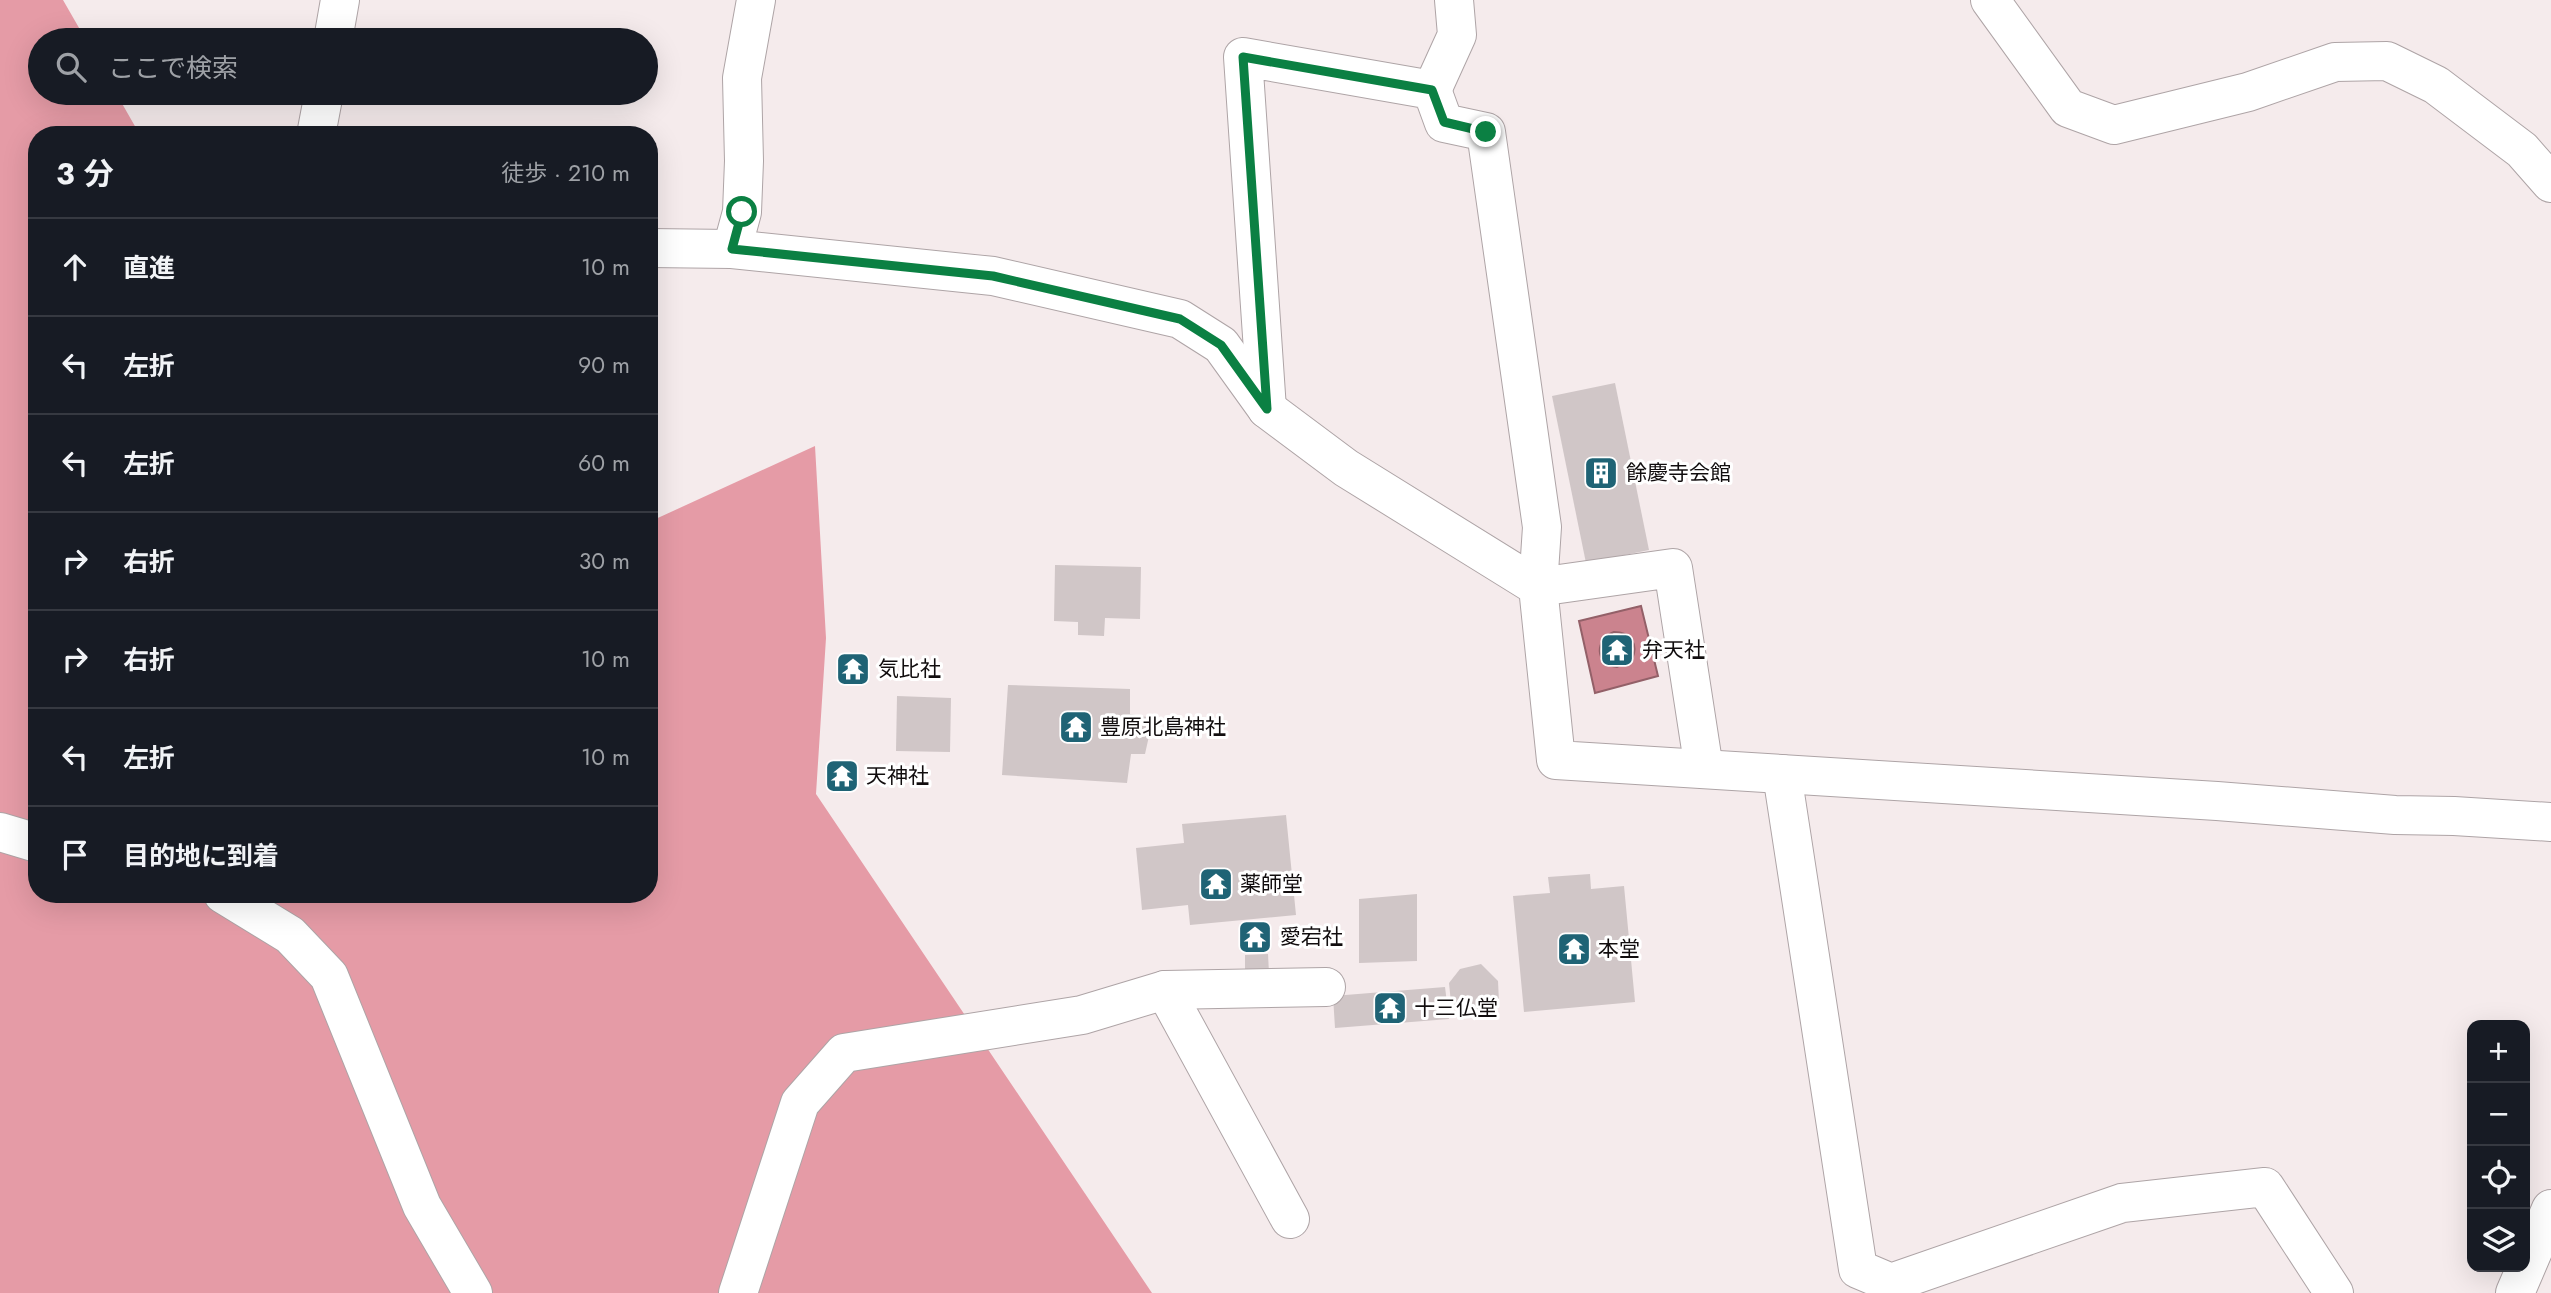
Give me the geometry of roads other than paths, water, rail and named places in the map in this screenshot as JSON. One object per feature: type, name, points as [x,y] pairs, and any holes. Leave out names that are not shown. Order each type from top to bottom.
[{"type":"street","points":[[335,28],[340,0]]},
{"type":"street","points":[[732,249],[742,212],[744,161],[741,78],[756,0]]},
{"type":"street","points":[[1454,0],[1457,35],[1432,90],[1444,122],[1486,132],[1542,527],[1538,587],[1541,760],[2217,801],[2395,816],[2454,816],[2551,822]]},
{"type":"street","points":[[1990,0],[2068,108],[2114,125],[2248,92],[2335,62],[2387,61],[2447,93],[2522,150],[2551,183]]},
{"type":"street","points":[[1267,409],[1243,57],[1432,90]]},
{"type":"street","points":[[318,126],[322,105]]},
{"type":"street","points":[[658,248],[732,249],[993,276],[1180,319],[1221,345],[1267,409],[1346,468],[1538,587],[1673,568],[1704,769]]},
{"type":"street","points":[[1782,774],[1858,1269],[1891,1283],[2122,1203],[2265,1187],[2334,1293]]},
{"type":"street","points":[[0,832],[28,840]]},
{"type":"street","points":[[238,903],[290,935],[329,976],[422,1206],[473,1293]]},
{"type":"street","points":[[738,1293],[800,1103],[844,1054],[1082,1015],[1165,990],[1326,986]]},
{"type":"street","points":[[1165,990],[1290,1219]]},
{"type":"street","points":[[2515,1293],[2551,1209]]},
{"type":"place","name":"餘慶寺会館","points":[[1601,473]]},
{"type":"place","name":"弁天社","points":[[1617,650]]},
{"type":"place","name":"気比社","points":[[853,669]]},
{"type":"place","name":"豊原北島神社","points":[[1076,727]]},
{"type":"place","name":"天神社","points":[[842,776]]},
{"type":"place","name":"薬師堂","points":[[1216,884]]},
{"type":"place","name":"愛宕社","points":[[1255,937]]},
{"type":"place","name":"本堂","points":[[1574,949]]},
{"type":"place","name":"十三仏堂","points":[[1390,1008]]}]
